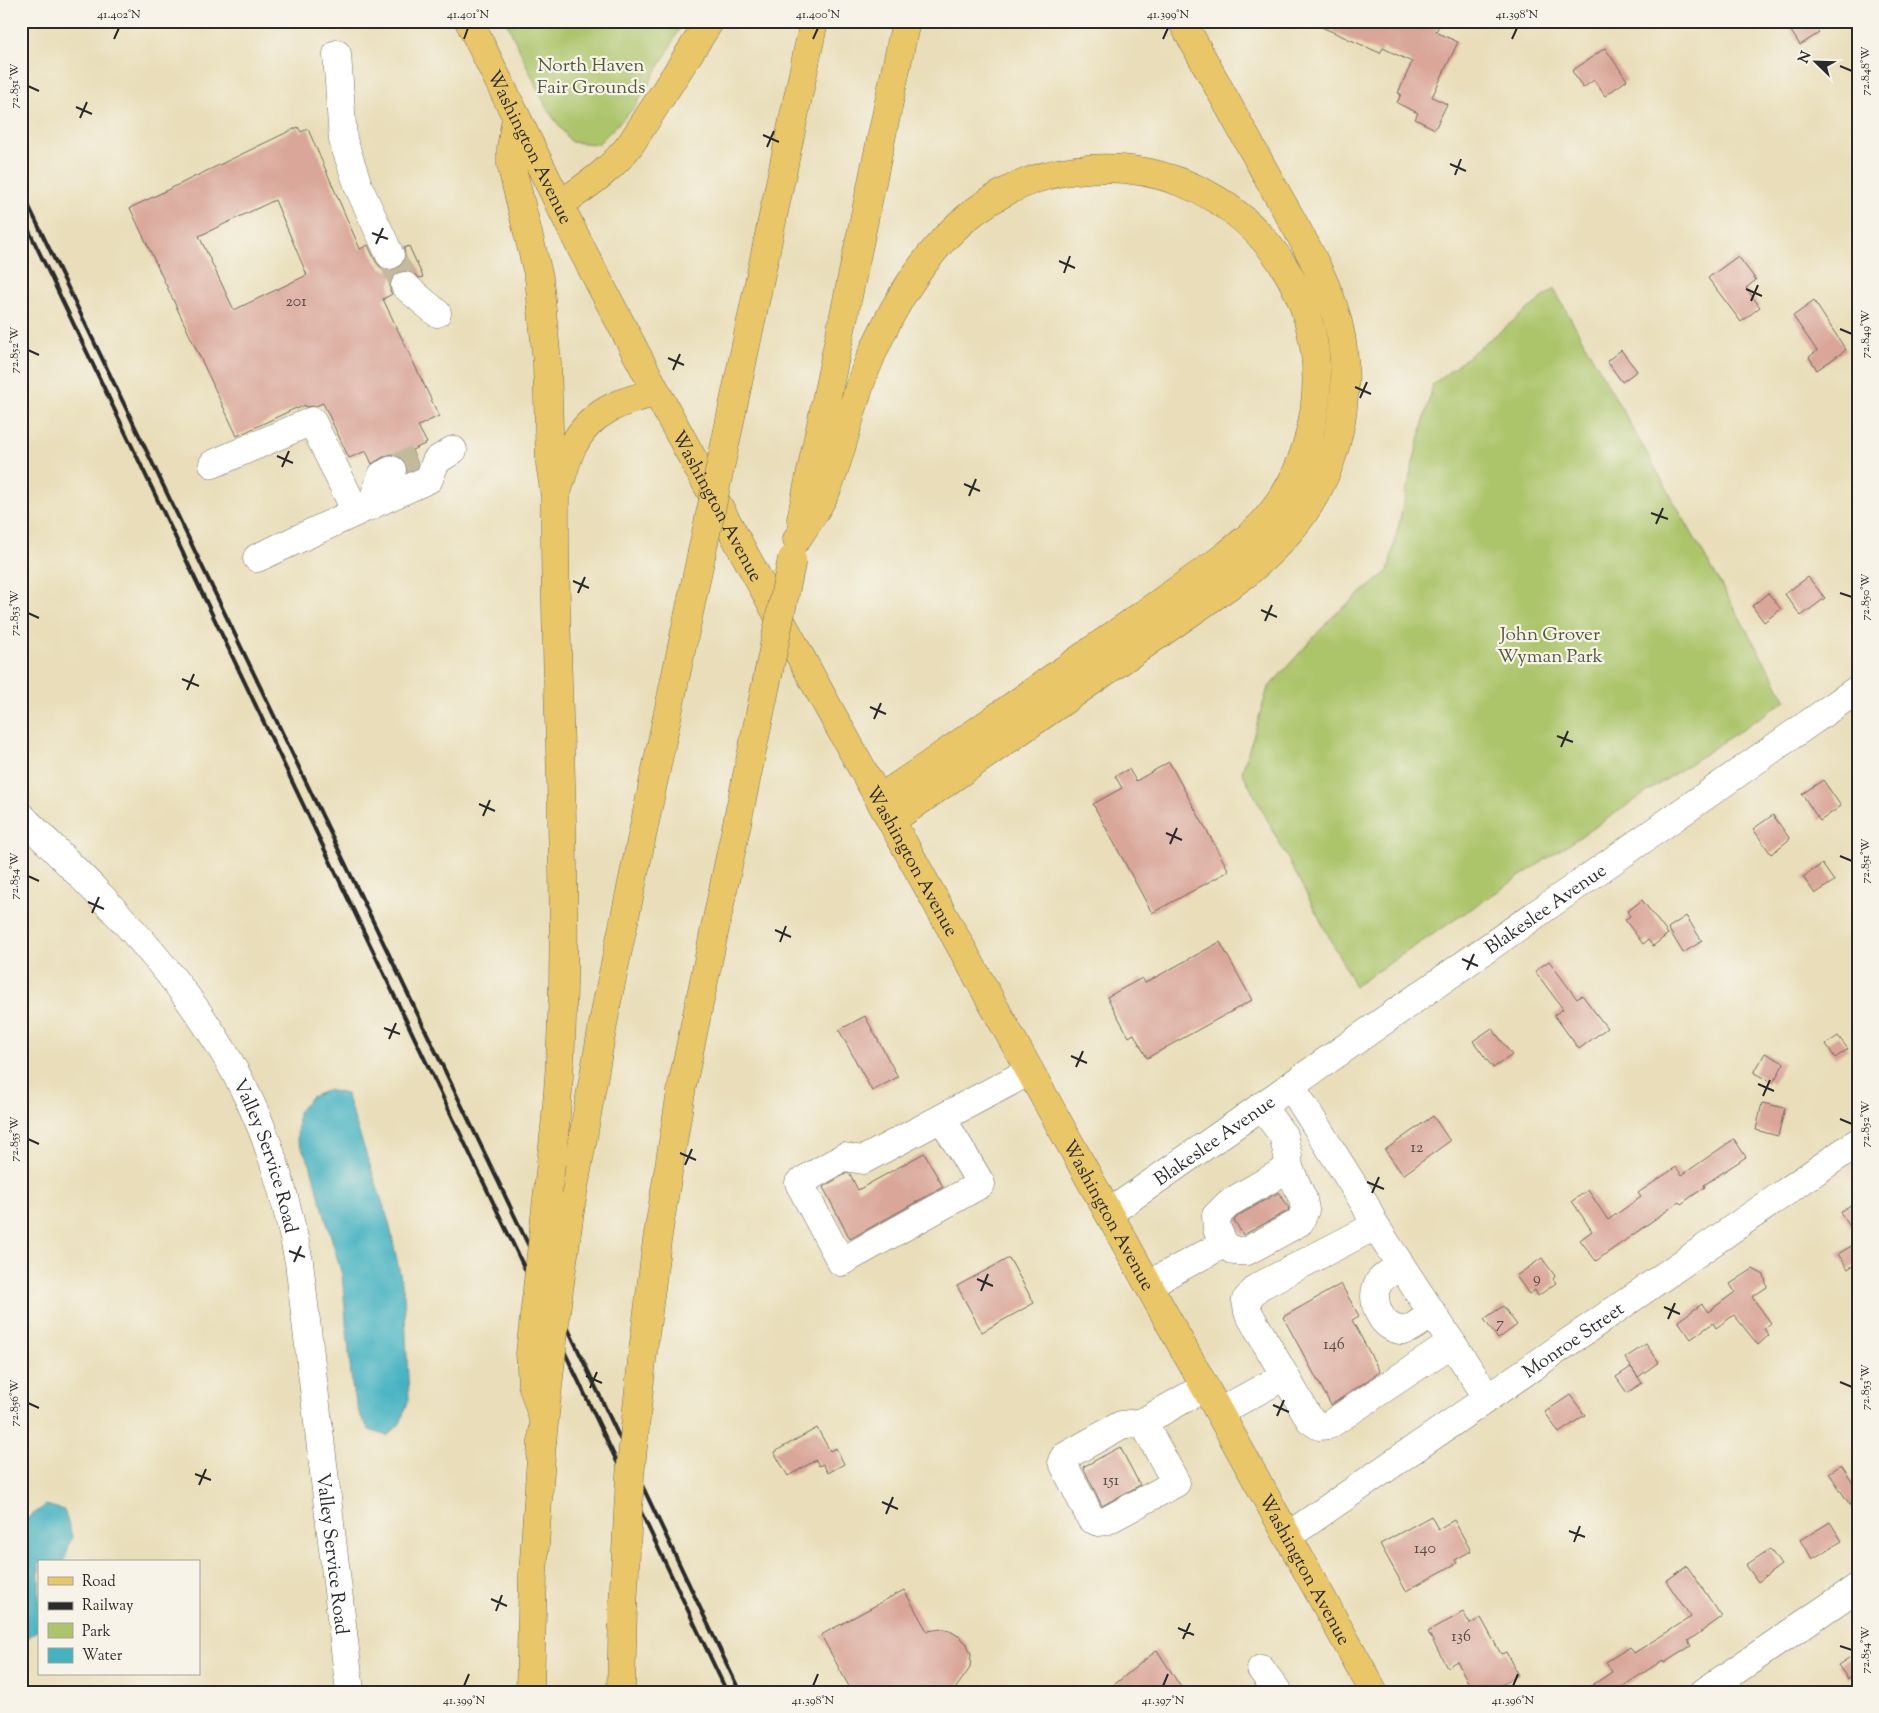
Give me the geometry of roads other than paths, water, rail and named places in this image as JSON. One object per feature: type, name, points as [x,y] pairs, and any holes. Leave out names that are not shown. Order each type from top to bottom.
[{"type":"main road","name":"Washington Avenue","points":[[469,21],[559,204],[657,394],[1374,1692]]},
{"type":"main road","points":[[559,204],[606,172],[620,158],[710,21]]},
{"type":"main road","points":[[530,1692],[533,1574],[543,1432],[557,1304],[571,1204],[607,1002],[814,21]]},
{"type":"main road","points":[[621,1692],[622,1607],[630,1476],[643,1351],[667,1177],[682,1086],[906,21]]},
{"type":"main road","points":[[886,809],[1246,574],[1278,546],[1304,514],[1331,461],[1343,406],[1344,365],[1340,331],[1331,299],[1311,256],[1182,21]]},
{"type":"main road","points":[[516,118],[512,140],[511,164],[539,278],[547,363],[550,464],[555,496],[564,980],[560,1074],[530,1353],[532,1384],[543,1432]]},
{"type":"main road","points":[[794,549],[827,489],[865,371],[884,329],[905,292],[946,237],[978,209],[1010,189],[1044,176],[1088,168],[1134,170],[1175,180],[1211,196],[1244,220],[1274,251],[1298,291],[1314,341],[1317,367],[1316,398],[1312,426],[1303,455],[1291,483],[1269,516],[1246,539],[1216,563],[923,769],[886,809]]},
{"type":"main road","points":[[555,496],[572,447],[590,421],[603,411],[617,404],[657,394]]},
{"type":"street","points":[[337,54],[343,140],[359,188],[390,255]]},
{"type":"street","points":[[405,286],[437,313]]},
{"type":"street","points":[[213,464],[312,421],[363,509]]},
{"type":"street","points":[[257,558],[429,479],[424,460],[382,475],[363,509]]},
{"type":"street","name":"Blakeslee Avenue","points":[[1109,1213],[1858,689]]},
{"type":"street","name":"Valley Service Road","points":[[21,816],[133,930],[175,979],[212,1031],[228,1059],[243,1087],[268,1144],[290,1220],[303,1288],[350,1692]]},
{"type":"street","points":[[942,1118],[981,1184],[841,1262],[799,1183],[844,1157],[863,1160],[1030,1071]]},
{"type":"street","points":[[1291,1086],[1365,1204],[1375,1226],[1488,1398]]},
{"type":"street","points":[[1261,1106],[1283,1135],[1289,1168],[1303,1199],[1305,1210],[1300,1222],[1247,1251],[1234,1251],[1224,1244],[1217,1229],[1216,1216],[1229,1203],[1289,1168]]},
{"type":"street","name":"Monroe Street","points":[[1288,1536],[1858,1142]]},
{"type":"street","points":[[1375,1226],[1258,1286],[1246,1300],[1248,1312],[1310,1420],[1319,1426],[1329,1425],[1452,1343]]},
{"type":"street","points":[[1149,1284],[1224,1244]]},
{"type":"street","points":[[1402,1266],[1383,1278],[1378,1284],[1376,1296],[1378,1313],[1385,1324],[1394,1329],[1407,1330],[1432,1313]]},
{"type":"street","points":[[1219,1412],[1284,1376]]},
{"type":"street","points":[[1143,1422],[1205,1387]]},
{"type":"street","points":[[1704,1692],[1858,1587]]},
{"type":"street","points":[[1261,1669],[1278,1692]]},
{"type":"water","points":[[328,1090],[346,1094],[389,1222],[404,1293],[409,1399],[400,1424],[387,1436],[369,1430],[359,1413],[352,1386],[342,1275],[310,1164],[297,1139],[298,1112],[311,1097]]},
{"type":"water","points":[[46,1505],[64,1510],[72,1536],[65,1560],[38,1560],[38,1631],[25,1640],[21,1640],[21,1523]]},
{"type":"tunnel","points":[[390,255],[405,286]]},
{"type":"tunnel","points":[[392,470],[416,459]]},
{"type":"railway","points":[[21,190],[498,1181],[740,1692]]},
{"type":"railway","points":[[21,214],[727,1692]]},
{"type":"park label","name":"North Haven Fair Grounds","points":[[591,75]]},
{"type":"park label","name":"John Grover Wyman Park","points":[[1550,644]]}]
